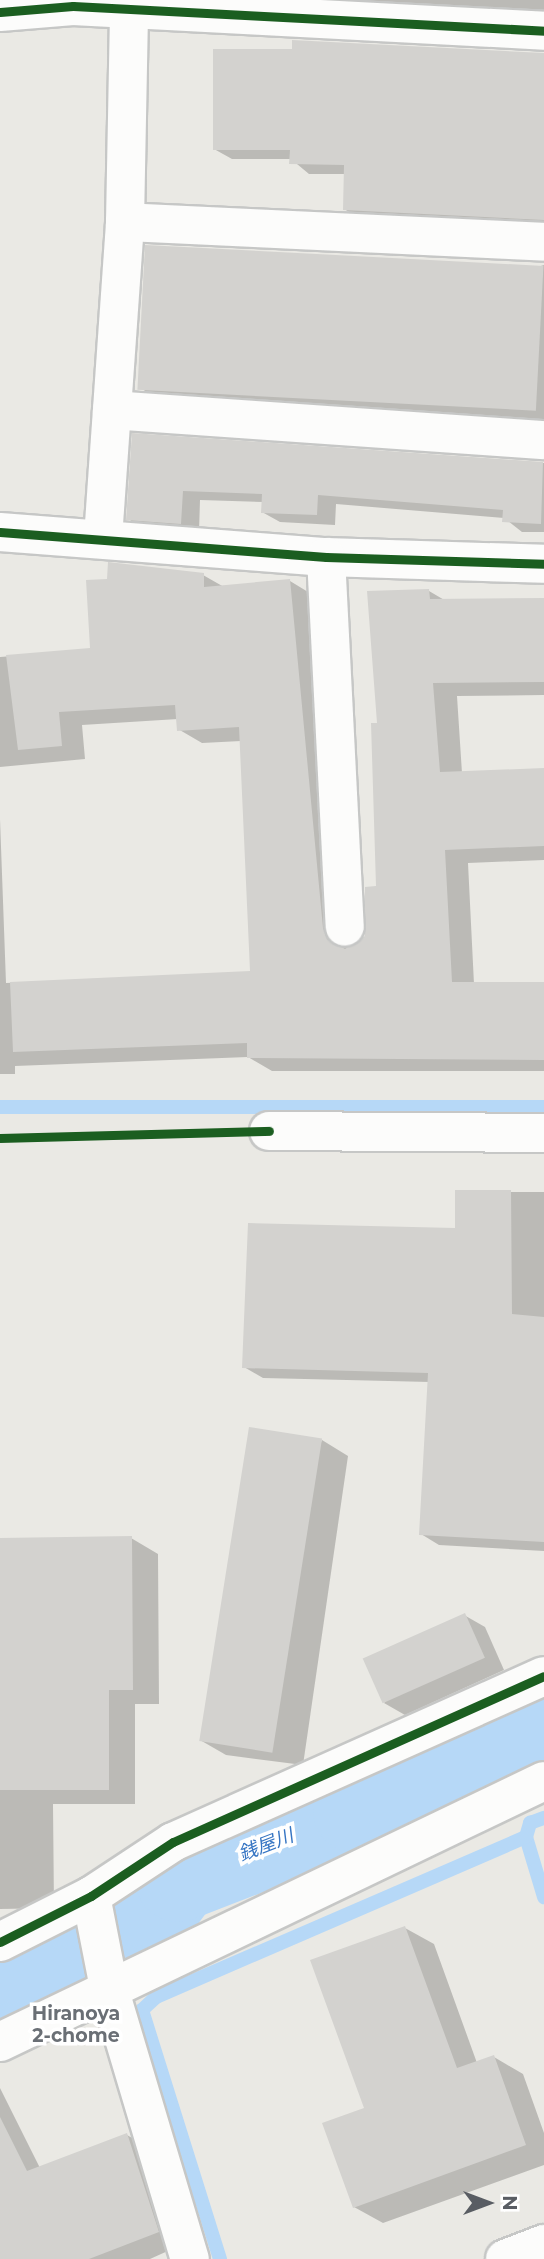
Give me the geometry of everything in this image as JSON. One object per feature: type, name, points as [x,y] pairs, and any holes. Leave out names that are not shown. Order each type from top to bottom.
[{"type":"street","points":[[0,12],[129,10],[544,31]]},
{"type":"street","points":[[103,538],[125,222],[129,10]]},
{"type":"street","points":[[125,222],[544,242]]},
{"type":"street","points":[[112,410],[544,440]]},
{"type":"street","points":[[0,532],[326,557],[544,564]]},
{"type":"street","points":[[326,557],[345,927]]},
{"type":"street","points":[[269,1131],[544,1133]]},
{"type":"street","points":[[0,1942],[91,1896],[173,1842],[544,1676]]},
{"type":"street","points":[[0,2042],[544,1781]]},
{"type":"street","points":[[91,1896],[109,1988],[190,2259]]},
{"type":"street","points":[[505,2259],[544,2244]]},
{"type":"building","points":[[292,40],[544,53],[544,220],[343,210],[344,165],[289,164],[290,150],[213,150],[213,49],[292,49]]},
{"type":"building","points":[[145,245],[543,266],[536,411],[137,390]]},
{"type":"building","points":[[132,433],[543,462],[541,524],[502,522],[503,510],[318,495],[317,515],[261,513],[262,494],[183,491],[181,524],[126,520]]},
{"type":"building","points":[[108,562],[204,573],[204,587],[290,579],[323,928],[327,939],[345,949],[365,936],[365,887],[376,886],[371,723],[377,723],[367,591],[429,589],[430,599],[544,598],[544,682],[433,683],[440,772],[544,768],[544,846],[445,850],[452,982],[544,982],[544,1060],[247,1058],[247,1043],[13,1052],[10,982],[250,971],[239,727],[177,731],[175,705],[59,712],[62,746],[18,750],[6,655],[90,648],[86,580],[107,579]]},
{"type":"building","points":[[455,1190],[511,1190],[512,1314],[544,1317],[544,1542],[419,1535],[428,1373],[242,1368],[248,1223],[455,1228]]},
{"type":"building","points":[[249,1427],[322,1439],[272,1753],[199,1741]]},
{"type":"building","points":[[132,1536],[133,1690],[109,1690],[109,1790],[0,1790],[0,1538]]},
{"type":"building","points":[[465,1613],[485,1658],[383,1703],[363,1659]]},
{"type":"building","points":[[405,1926],[457,2068],[494,2055],[526,2145],[353,2208],[322,2123],[364,2108],[310,1960]]},
{"type":"building","points":[[0,2117],[27,2171],[127,2133],[159,2232],[89,2259],[0,2259]]},
{"type":"waterway","points":[[0,1107],[544,1107]]},
{"type":"waterway","name":"銭屋川","points":[[0,1983],[150,1916],[178,1879],[356,1810],[544,1720]]},
{"type":"waterway","points":[[220,2259],[142,2010],[156,1997],[526,1837],[530,1823],[544,1818]]},
{"type":"waterway","points":[[526,1837],[544,1897]]},
{"type":"cycle path","points":[[0,12],[73,6],[544,31]]},
{"type":"cycle path","points":[[0,532],[326,557],[544,564]]},
{"type":"cycle path","points":[[0,1138],[269,1131]]},
{"type":"cycle path","points":[[0,1942],[91,1896],[173,1842],[544,1676]]},
{"type":"district","name":"Hiranoya 2-chome","points":[[76,2025]]}]
